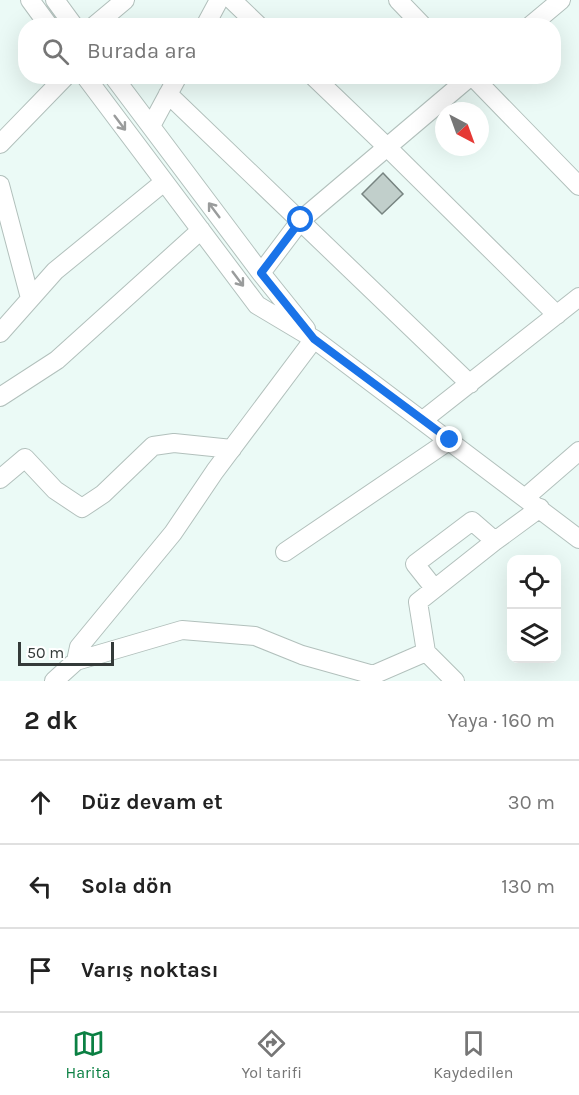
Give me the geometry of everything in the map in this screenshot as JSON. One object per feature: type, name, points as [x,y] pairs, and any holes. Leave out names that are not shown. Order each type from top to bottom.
[{"type":"street","points":[[30,0],[43,18]]},
{"type":"street","points":[[55,0],[68,18]]},
{"type":"street","points":[[104,18],[125,0]]},
{"type":"street","points":[[209,18],[219,0]]},
{"type":"street","points":[[232,0],[251,18]]},
{"type":"street","points":[[398,0],[415,18]]},
{"type":"street","points":[[540,18],[561,0]]},
{"type":"street","points":[[0,144],[58,84]]},
{"type":"street","points":[[92,84],[257,305],[314,339],[579,539]]},
{"type":"street","points":[[119,84],[261,273],[314,339]]},
{"type":"street","points":[[151,126],[174,84]]},
{"type":"street","points":[[321,84],[557,315]]},
{"type":"street","points":[[261,273],[301,220],[462,84]]},
{"type":"street","points":[[479,84],[579,186]]},
{"type":"street","points":[[168,94],[470,384]]},
{"type":"street","points":[[0,333],[55,271],[164,182]]},
{"type":"street","points":[[0,185],[30,298]]},
{"type":"street","points":[[0,397],[57,360],[201,230]]},
{"type":"street","points":[[423,420],[579,297]]},
{"type":"street","points":[[76,661],[79,647],[173,533],[314,339]]},
{"type":"street","points":[[285,552],[450,440]]},
{"type":"street","points":[[0,479],[25,458],[55,490],[82,508],[103,494],[153,446],[174,443],[232,449]]},
{"type":"street","points":[[455,681],[426,652],[418,602],[495,541],[533,503],[579,451]]},
{"type":"street","points":[[434,588],[415,564],[472,521],[495,541]]},
{"type":"street","points":[[54,681],[76,661],[182,630],[255,636],[302,656],[373,675],[426,652]]},
{"type":"building","points":[[383,173],[403,194],[382,214],[362,194]]},
{"type":"route","points":[[301,220],[261,273],[314,339],[450,440]]}]
